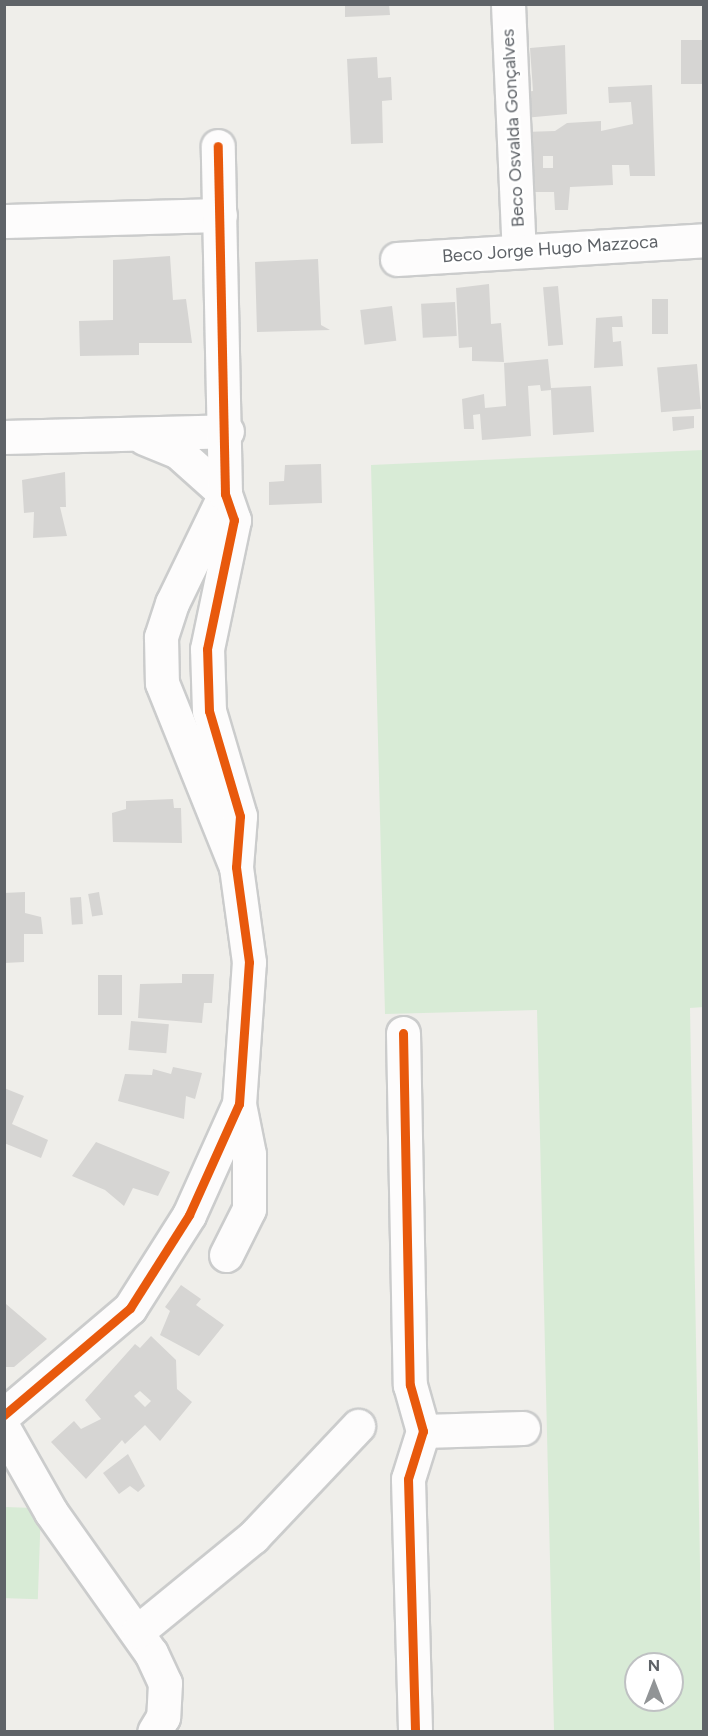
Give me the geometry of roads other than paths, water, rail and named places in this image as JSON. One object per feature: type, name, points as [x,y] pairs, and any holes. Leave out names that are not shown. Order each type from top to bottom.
[{"type":"street","name":"Beco Osvalda Gonçalves","points":[[508,4],[519,251]]},
{"type":"street","points":[[218,146],[227,431],[225,494],[234,520],[207,649],[209,711],[240,816],[236,867],[249,962],[239,1104],[249,1154],[249,1209],[226,1255]]},
{"type":"street","points":[[4,221],[220,215]]},
{"type":"street","name":"Beco Jorge Hugo Mazzoca","points":[[398,259],[704,240]]},
{"type":"street","points":[[4,437],[227,431]]},
{"type":"street","points":[[137,435],[178,452],[225,494]]},
{"type":"street","points":[[225,494],[172,603],[161,637],[162,683],[236,867]]},
{"type":"street","points":[[403,1033],[410,1385],[423,1431],[408,1479],[415,1731]]},
{"type":"street","points":[[4,1415],[130,1308],[189,1215],[239,1104]]},
{"type":"street","points":[[138,1631],[253,1537],[358,1426]]},
{"type":"street","points":[[423,1431],[524,1428]]},
{"type":"street","points":[[4,1430],[51,1512],[138,1631],[165,1683],[162,1717],[154,1731]]}]
